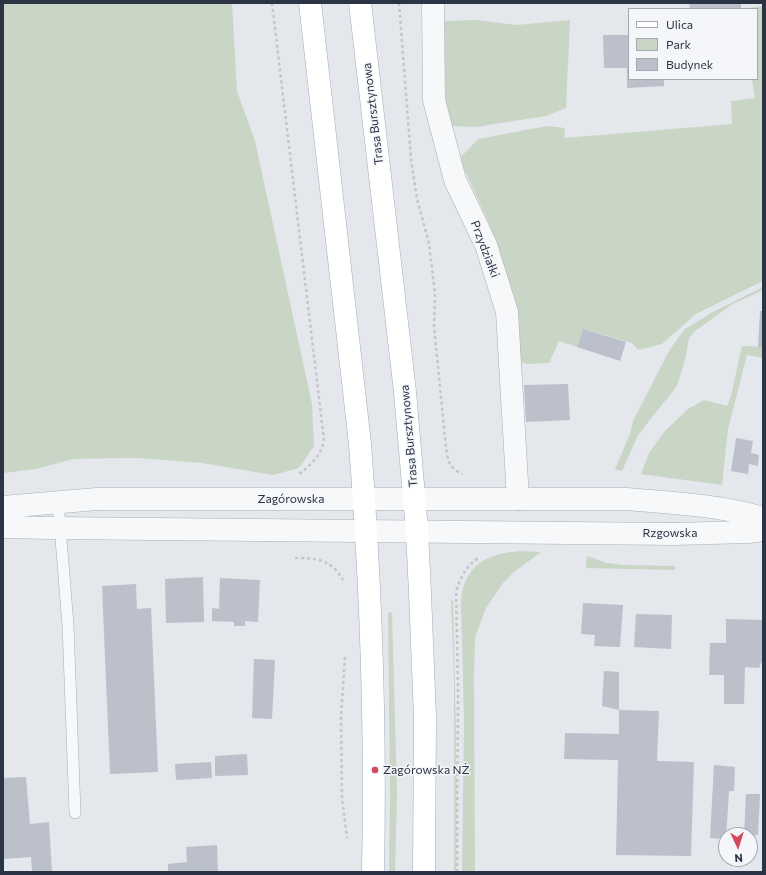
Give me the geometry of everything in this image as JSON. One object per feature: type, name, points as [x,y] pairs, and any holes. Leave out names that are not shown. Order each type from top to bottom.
[{"type":"main road","points":[[310,3],[359,439],[364,499],[373,672],[375,770],[373,872]]},
{"type":"main road","name":"Trasa Bursztynowa","points":[[360,3],[405,392],[417,531],[425,717],[424,872]]},
{"type":"street","name":"Przydziałki","points":[[433,3],[434,100],[455,180],[486,245],[507,312],[518,499]]},
{"type":"street","name":"Zagórowska","points":[[3,507],[97,499],[626,499],[672,503],[747,513],[763,518]]},
{"type":"street","points":[[3,527],[417,531]]},
{"type":"street","name":"Rzgowska","points":[[417,531],[674,534],[748,532],[763,530]]},
{"type":"lane","points":[[58,502],[68,625],[75,813]]},
{"type":"path","points":[[272,3],[324,440],[323,448],[317,456],[306,469],[294,477]]},
{"type":"path","points":[[398,3],[411,159],[417,199],[429,243],[435,294],[434,326],[448,462],[454,470],[462,474],[469,474]]},
{"type":"path","points":[[457,872],[458,687],[456,592],[460,579],[469,564],[483,554]]},
{"type":"path","points":[[295,558],[323,560],[340,574],[346,584]]},
{"type":"path","points":[[346,651],[341,717],[342,798],[348,843]]},
{"type":"green space","points":[[3,3],[232,3],[237,91],[255,141],[312,404],[314,446],[299,468],[273,475],[202,463],[120,458],[73,459],[36,469],[3,473]]},
{"type":"green space","points":[[763,6],[763,281],[696,314],[662,344],[638,350],[632,343],[583,329],[577,347],[559,341],[549,363],[527,364],[518,361],[515,298],[489,223],[461,162],[461,157],[478,139],[547,126],[565,128],[564,138],[732,124],[731,101],[755,98],[752,80],[758,80],[758,8],[748,8]]},
{"type":"green space","points":[[475,20],[517,25],[570,20],[566,108],[546,116],[475,127],[453,126],[446,109],[444,21]]},
{"type":"green space","points":[[763,287],[763,290],[731,305],[695,331],[689,338],[685,360],[677,386],[638,435],[622,471],[615,469],[630,434],[633,421],[670,349],[685,329],[711,313]]},
{"type":"green space","points":[[742,346],[763,347],[763,358],[747,355],[728,429],[722,485],[641,474],[649,453],[664,432],[688,409],[704,400],[727,406],[731,396]]},
{"type":"green space","points":[[520,551],[541,552],[514,572],[503,583],[486,608],[475,637],[475,872],[462,872],[464,721],[461,602],[463,589],[472,570],[479,564],[497,555]]},
{"type":"green space","points":[[587,556],[607,563],[624,565],[675,566],[675,570],[586,568]]},
{"type":"green space","points":[[451,600],[453,601],[456,736],[456,872],[454,872],[454,679]]},
{"type":"green space","points":[[392,612],[397,793],[395,872],[389,872],[390,792],[388,613]]},
{"type":"building","points":[[689,3],[741,3],[741,8],[690,8]]},
{"type":"building","points":[[603,35],[628,35],[628,80],[664,80],[664,86],[627,88],[627,68],[604,68]]},
{"type":"building","points":[[760,311],[763,311],[763,347],[758,347]]},
{"type":"building","points":[[583,329],[626,342],[620,361],[577,347]]},
{"type":"building","points":[[568,384],[570,420],[526,422],[524,385]]},
{"type":"building","points":[[736,438],[753,441],[751,453],[759,455],[758,466],[749,464],[748,474],[731,471]]},
{"type":"building","points":[[203,577],[204,622],[166,623],[165,579]]},
{"type":"building","points":[[220,578],[260,580],[258,622],[245,621],[245,626],[234,626],[234,622],[212,621],[212,608],[219,609]]},
{"type":"building","points":[[136,584],[137,609],[151,608],[158,772],[110,774],[102,586]]},
{"type":"building","points":[[583,603],[623,605],[620,647],[594,646],[595,635],[581,634]]},
{"type":"building","points":[[636,614],[672,615],[671,649],[634,647]]},
{"type":"building","points":[[726,619],[763,620],[763,659],[759,668],[745,667],[744,704],[724,704],[724,675],[709,675],[710,643],[726,643]]},
{"type":"building","points":[[254,659],[275,660],[272,719],[252,718]]},
{"type":"building","points":[[604,671],[619,672],[619,710],[602,706]]},
{"type":"building","points":[[619,710],[659,711],[657,761],[694,762],[691,856],[616,855],[618,760],[564,759],[565,733],[619,734]]},
{"type":"building","points":[[247,754],[248,775],[215,776],[215,756]]},
{"type":"building","points":[[211,762],[212,778],[176,780],[175,764]]},
{"type":"building","points":[[714,765],[735,767],[734,791],[729,791],[727,827],[718,827],[718,838],[710,838]]},
{"type":"building","points":[[26,777],[30,824],[49,822],[52,872],[32,872],[31,857],[3,859],[3,778]]},
{"type":"building","points":[[746,794],[760,794],[758,835],[758,827],[744,827]]},
{"type":"building","points":[[217,845],[218,872],[168,872],[168,864],[187,862],[186,847]]},
{"type":"place","name":"Zagórowska NŻ","points":[[375,770]]}]
